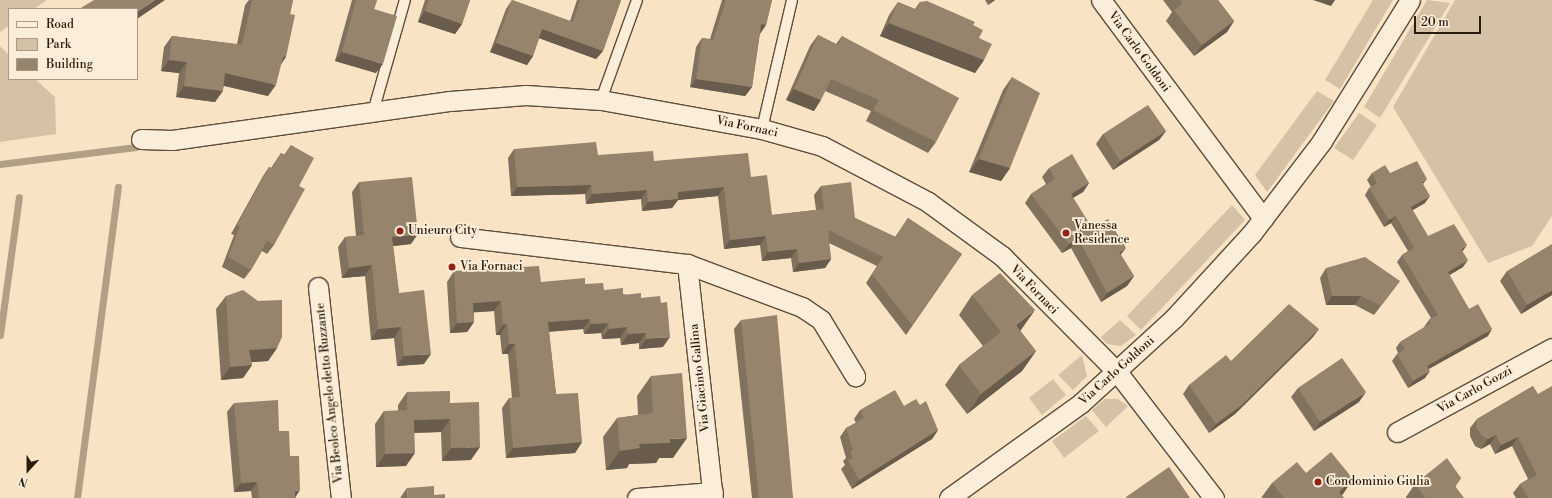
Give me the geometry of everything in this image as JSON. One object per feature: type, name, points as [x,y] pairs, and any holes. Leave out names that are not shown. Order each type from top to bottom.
[{"type":"street","name":"Via Carlo Goldoni","points":[[1101,0],[1263,218]]},
{"type":"street","name":"Via Carlo Goldoni","points":[[949,498],[1051,427],[1118,373],[1174,318],[1263,218],[1349,102],[1410,0]]},
{"type":"street","name":"Via Fornaci","points":[[142,139],[172,140],[373,112],[526,95],[601,100],[762,129],[822,146],[928,202],[1002,256],[1118,373],[1214,498]]},
{"type":"street","points":[[460,236],[687,264],[802,307],[821,320],[855,376]]},
{"type":"street","name":"Via Giacinto Gallina","points":[[637,498],[713,495],[687,264]]},
{"type":"street","name":"Via Beolco Angelo detto Ruzzante","points":[[318,287],[341,498]]},
{"type":"street","name":"Via Carlo Gozzi","points":[[1397,432],[1552,348]]},
{"type":"lane","points":[[373,112],[405,0]]},
{"type":"lane","points":[[601,100],[637,0]]},
{"type":"lane","points":[[762,129],[792,0]]},
{"type":"green space","points":[[0,0],[47,0],[35,8],[8,8],[8,27],[0,32]]},
{"type":"green space","points":[[1373,0],[1393,0],[1340,89],[1325,80]]},
{"type":"green space","points":[[1427,0],[1450,3],[1380,118],[1364,107]]},
{"type":"green space","points":[[1455,0],[1552,0],[1552,216],[1532,246],[1488,263],[1393,107]]},
{"type":"green space","points":[[0,46],[8,54],[8,80],[36,80],[55,97],[56,134],[0,142]]},
{"type":"green space","points":[[1317,91],[1334,101],[1267,192],[1255,175]]},
{"type":"green space","points":[[1359,113],[1377,125],[1353,160],[1334,148]]},
{"type":"green space","points":[[1232,205],[1245,220],[1141,330],[1127,316]]},
{"type":"green space","points":[[1120,320],[1136,335],[1121,346],[1107,344],[1101,337]]},
{"type":"green space","points":[[1082,355],[1087,376],[1073,390],[1058,375]]},
{"type":"green space","points":[[1053,379],[1066,395],[1042,415],[1029,398]]},
{"type":"green space","points":[[1105,399],[1118,399],[1128,406],[1106,427],[1092,410]]},
{"type":"green space","points":[[1086,416],[1099,431],[1064,458],[1052,441]]},
{"type":"building","points":[[94,0],[155,0],[138,11],[138,8],[81,8]]},
{"type":"building","points":[[252,0],[293,0],[290,14],[295,15],[286,57],[283,57],[276,85],[225,73],[223,91],[184,86],[187,62],[169,60],[172,36],[242,45]]},
{"type":"building","points":[[356,0],[377,0],[374,9],[397,16],[383,64],[342,52]]},
{"type":"building","points":[[429,0],[470,0],[462,24],[425,11]]},
{"type":"building","points":[[512,0],[573,22],[580,0],[621,0],[603,51],[542,29],[533,56],[496,43]]},
{"type":"building","points":[[726,0],[772,0],[766,25],[761,24],[752,87],[696,79],[702,38],[713,40]]},
{"type":"building","points":[[1180,0],[1218,0],[1234,21],[1202,45],[1174,10],[1182,4]]},
{"type":"building","points":[[927,1],[975,22],[973,25],[983,30],[979,38],[992,44],[984,60],[889,23],[898,2],[917,10],[920,2]]},
{"type":"building","points":[[818,35],[838,45],[842,36],[959,98],[936,142],[873,110],[879,100],[831,79],[821,100],[794,89]]},
{"type":"building","points":[[1012,77],[1040,93],[1010,168],[979,159]]},
{"type":"building","points":[[1148,105],[1166,131],[1120,161],[1103,134]]},
{"type":"building","points":[[596,142],[598,155],[653,151],[654,161],[748,153],[751,177],[767,175],[772,215],[824,209],[821,186],[851,182],[855,218],[896,237],[908,218],[962,254],[912,325],[872,274],[883,257],[828,230],[831,259],[799,263],[797,249],[768,252],[766,236],[730,240],[724,187],[678,192],[678,199],[648,202],[647,190],[592,194],[591,185],[517,187],[514,149]]},
{"type":"building","points":[[291,145],[314,158],[299,186],[305,189],[274,245],[267,241],[251,270],[228,257],[240,226],[237,225],[269,167],[272,168],[281,153],[285,155]]},
{"type":"building","name":"Vanessa Residence","points":[[1072,154],[1089,183],[1071,194],[1092,228],[1108,219],[1126,248],[1119,252],[1134,276],[1107,293],[1078,238],[1069,244],[1031,194],[1055,179],[1049,168]]},
{"type":"building","points":[[1417,161],[1427,179],[1422,182],[1430,196],[1411,207],[1428,236],[1454,224],[1467,245],[1461,249],[1468,260],[1448,272],[1469,309],[1478,304],[1492,329],[1427,366],[1430,371],[1413,381],[1397,354],[1405,349],[1400,342],[1431,323],[1429,320],[1438,315],[1402,255],[1414,248],[1396,216],[1389,220],[1369,188],[1377,183],[1372,173],[1385,165],[1390,173]]},
{"type":"building","points":[[412,177],[418,234],[392,237],[399,293],[424,290],[431,354],[404,356],[401,327],[378,329],[372,265],[349,268],[345,237],[364,235],[359,182]]},
{"type":"building","points":[[1552,244],[1552,290],[1527,305],[1507,271]]},
{"type":"building","points":[[1365,257],[1400,281],[1381,306],[1361,296],[1332,296],[1326,268]]},
{"type":"building","points":[[539,266],[541,282],[585,278],[585,284],[603,283],[604,290],[623,288],[623,295],[641,293],[641,298],[660,296],[661,303],[667,302],[670,337],[646,339],[646,333],[628,334],[627,327],[609,329],[608,323],[591,324],[590,319],[548,322],[556,394],[578,393],[582,442],[513,448],[509,398],[520,397],[515,344],[509,344],[507,324],[503,325],[501,301],[473,303],[474,322],[457,323],[454,271]]},
{"type":"building","points":[[1000,273],[1035,310],[1016,325],[1036,351],[981,394],[959,365],[1001,332],[972,295]]},
{"type":"building","points":[[243,290],[258,301],[282,300],[282,337],[277,348],[249,350],[252,365],[230,367],[226,296]]},
{"type":"building","points":[[1289,304],[1319,329],[1242,405],[1216,424],[1189,385],[1226,355],[1231,361]]},
{"type":"building","points":[[777,315],[793,498],[759,498],[741,320]]},
{"type":"building","points":[[1342,358],[1366,392],[1320,422],[1298,388]]},
{"type":"building","points":[[682,373],[687,438],[670,439],[670,443],[639,444],[640,448],[620,451],[617,418],[653,413],[651,376]]},
{"type":"building","points":[[1533,386],[1538,394],[1552,386],[1552,498],[1528,498],[1520,484],[1537,475],[1518,437],[1501,445],[1496,435],[1488,439],[1482,436],[1476,427],[1477,419]]},
{"type":"building","points":[[895,390],[904,406],[916,399],[920,405],[926,401],[938,430],[859,480],[848,460],[853,458],[850,452],[853,450],[846,428],[864,418],[860,410]]},
{"type":"building","points":[[450,391],[450,403],[479,402],[480,447],[451,448],[450,419],[414,420],[415,453],[385,454],[384,411],[407,410],[407,392]]},
{"type":"building","points":[[278,400],[279,431],[289,431],[290,456],[299,456],[300,490],[295,491],[295,498],[259,498],[257,482],[241,483],[234,403]]},
{"type":"building","points":[[1331,452],[1353,479],[1339,492],[1344,498],[1284,498],[1272,483],[1297,462],[1306,473]]},
{"type":"building","points":[[1447,458],[1461,478],[1455,486],[1464,498],[1425,498],[1415,484]]},
{"type":"building","points":[[1169,467],[1190,498],[1126,498],[1126,497]]},
{"type":"building","points":[[434,486],[434,495],[445,494],[445,498],[408,498],[407,488]]},
{"type":"waterway","points":[[0,164],[136,147]]},
{"type":"waterway","points":[[77,498],[118,187]]},
{"type":"waterway","points":[[0,335],[19,197]]},
{"type":"place","name":"Unieuro City","points":[[400,231]]},
{"type":"place","name":"Vanessa Residence","points":[[1066,233]]},
{"type":"place","name":"Via Fornaci","points":[[452,267]]},
{"type":"place","name":"Condominio Giulia","points":[[1318,482]]}]
